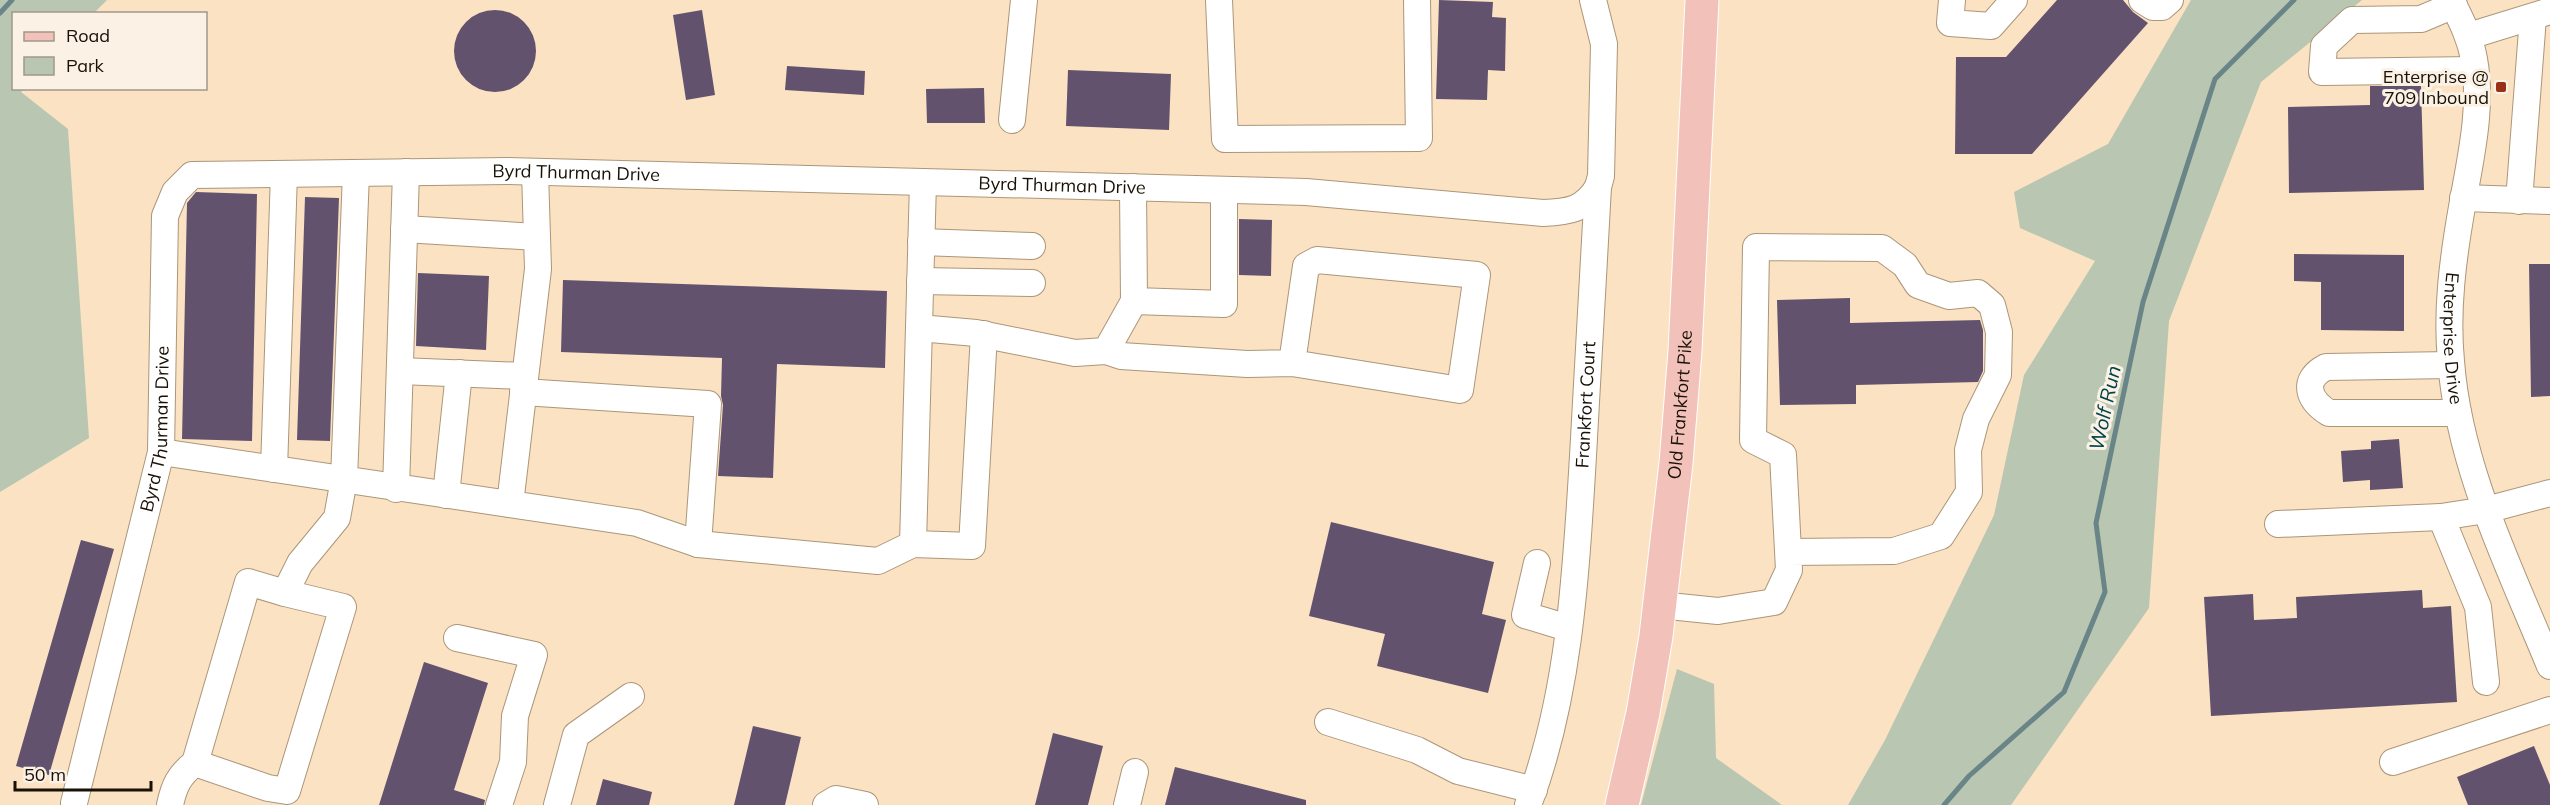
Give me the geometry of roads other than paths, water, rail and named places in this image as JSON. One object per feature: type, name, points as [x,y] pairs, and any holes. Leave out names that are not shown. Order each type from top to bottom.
[{"type":"main road","name":"Old Frankfort Pike","points":[[1622,805],[1643,713],[1676,463],[1685,351],[1702,0]]},
{"type":"street","points":[[1012,120],[1024,0]]},
{"type":"street","points":[[1220,0],[1225,140],[1419,138],[1417,0]]},
{"type":"street","name":"Frankfort Court","points":[[1531,798],[1554,721],[1568,644],[1578,542],[1598,187],[1601,176],[1604,44],[1593,0]]},
{"type":"street","points":[[1952,0],[1950,23],[1991,26],[2014,0]]},
{"type":"street","points":[[2142,0],[2153,8],[2162,7],[2170,0]]},
{"type":"street","points":[[2452,3],[2421,19],[2352,20],[2324,46],[2322,72],[2475,70]]},
{"type":"street","name":"Enterprise Drive","points":[[2452,3],[2469,36],[2477,92],[2472,153],[2463,198],[2449,304],[2451,365],[2458,413],[2466,448],[2486,510],[2550,666]]},
{"type":"street","points":[[2469,36],[2541,14],[2519,201]]},
{"type":"street","points":[[396,489],[406,172]]},
{"type":"street","points":[[510,504],[538,269],[535,172]]},
{"type":"street","name":"Byrd Thurman Drive","points":[[71,804],[160,452],[165,216],[175,192],[192,175],[535,172],[1133,187],[1306,192],[1543,213],[1580,208],[1591,198],[1598,187]]},
{"type":"street","points":[[285,593],[300,563],[337,518],[344,479],[356,173]]},
{"type":"street","points":[[274,470],[284,174]]},
{"type":"street","points":[[912,544],[923,182]]},
{"type":"street","points":[[1106,351],[1134,301],[1133,187]]},
{"type":"street","points":[[1134,301],[1224,304],[1224,190]]},
{"type":"street","points":[[2463,198],[2550,201]]},
{"type":"street","points":[[404,229],[537,237]]},
{"type":"street","points":[[921,242],[1032,246]]},
{"type":"street","points":[[1659,605],[1718,610],[1774,602],[1789,570],[1788,552],[1783,455],[1752,440],[1756,247],[1882,248],[1905,265],[1918,285],[1949,296],[1978,294],[1992,305],[1999,332],[1998,375],[1976,419],[1968,450],[1969,492],[1941,536],[1894,551],[1788,552]]},
{"type":"street","points":[[919,328],[984,334],[1075,353],[1106,351],[1121,356],[1292,363],[1460,390],[1476,275],[1317,260],[1306,266],[1292,363]]},
{"type":"street","points":[[920,281],[1032,283]]},
{"type":"street","points":[[160,452],[344,479],[396,489],[637,523],[698,544],[878,561],[912,544],[972,546],[984,334]]},
{"type":"street","points":[[2451,365],[2326,367],[2315,372],[2310,380],[2312,396],[2318,406],[2329,413],[2458,413]]},
{"type":"street","points":[[400,371],[459,373],[524,384],[708,404],[698,544]]},
{"type":"street","points":[[446,495],[459,373]]},
{"type":"street","points":[[2278,524],[2441,517],[2486,510],[2550,493]]},
{"type":"street","points":[[2441,517],[2478,607],[2486,682]]},
{"type":"street","points":[[1537,563],[1525,615],[1568,628]]},
{"type":"street","points":[[170,805],[174,788],[182,772],[195,763],[248,582],[343,607],[287,791],[268,788],[195,763]]},
{"type":"street","points":[[456,638],[534,655],[515,716],[513,762],[500,805]]},
{"type":"street","points":[[556,805],[576,735],[631,696]]},
{"type":"street","points":[[2393,762],[2550,710]]},
{"type":"street","points":[[1328,722],[1417,750],[1458,771],[1531,798]]},
{"type":"street","points":[[1127,805],[1135,772]]},
{"type":"street","points":[[826,805],[836,799],[866,805]]},
{"type":"waterway","points":[[0,13],[12,0]]},
{"type":"waterway","name":"Wolf Run","points":[[1944,805],[1969,776],[2064,692],[2105,592],[2096,523],[2143,302],[2215,79],[2294,0]]},
{"type":"place","name":"Enterprise @ 709 Inbound","points":[[2501,87]]}]
